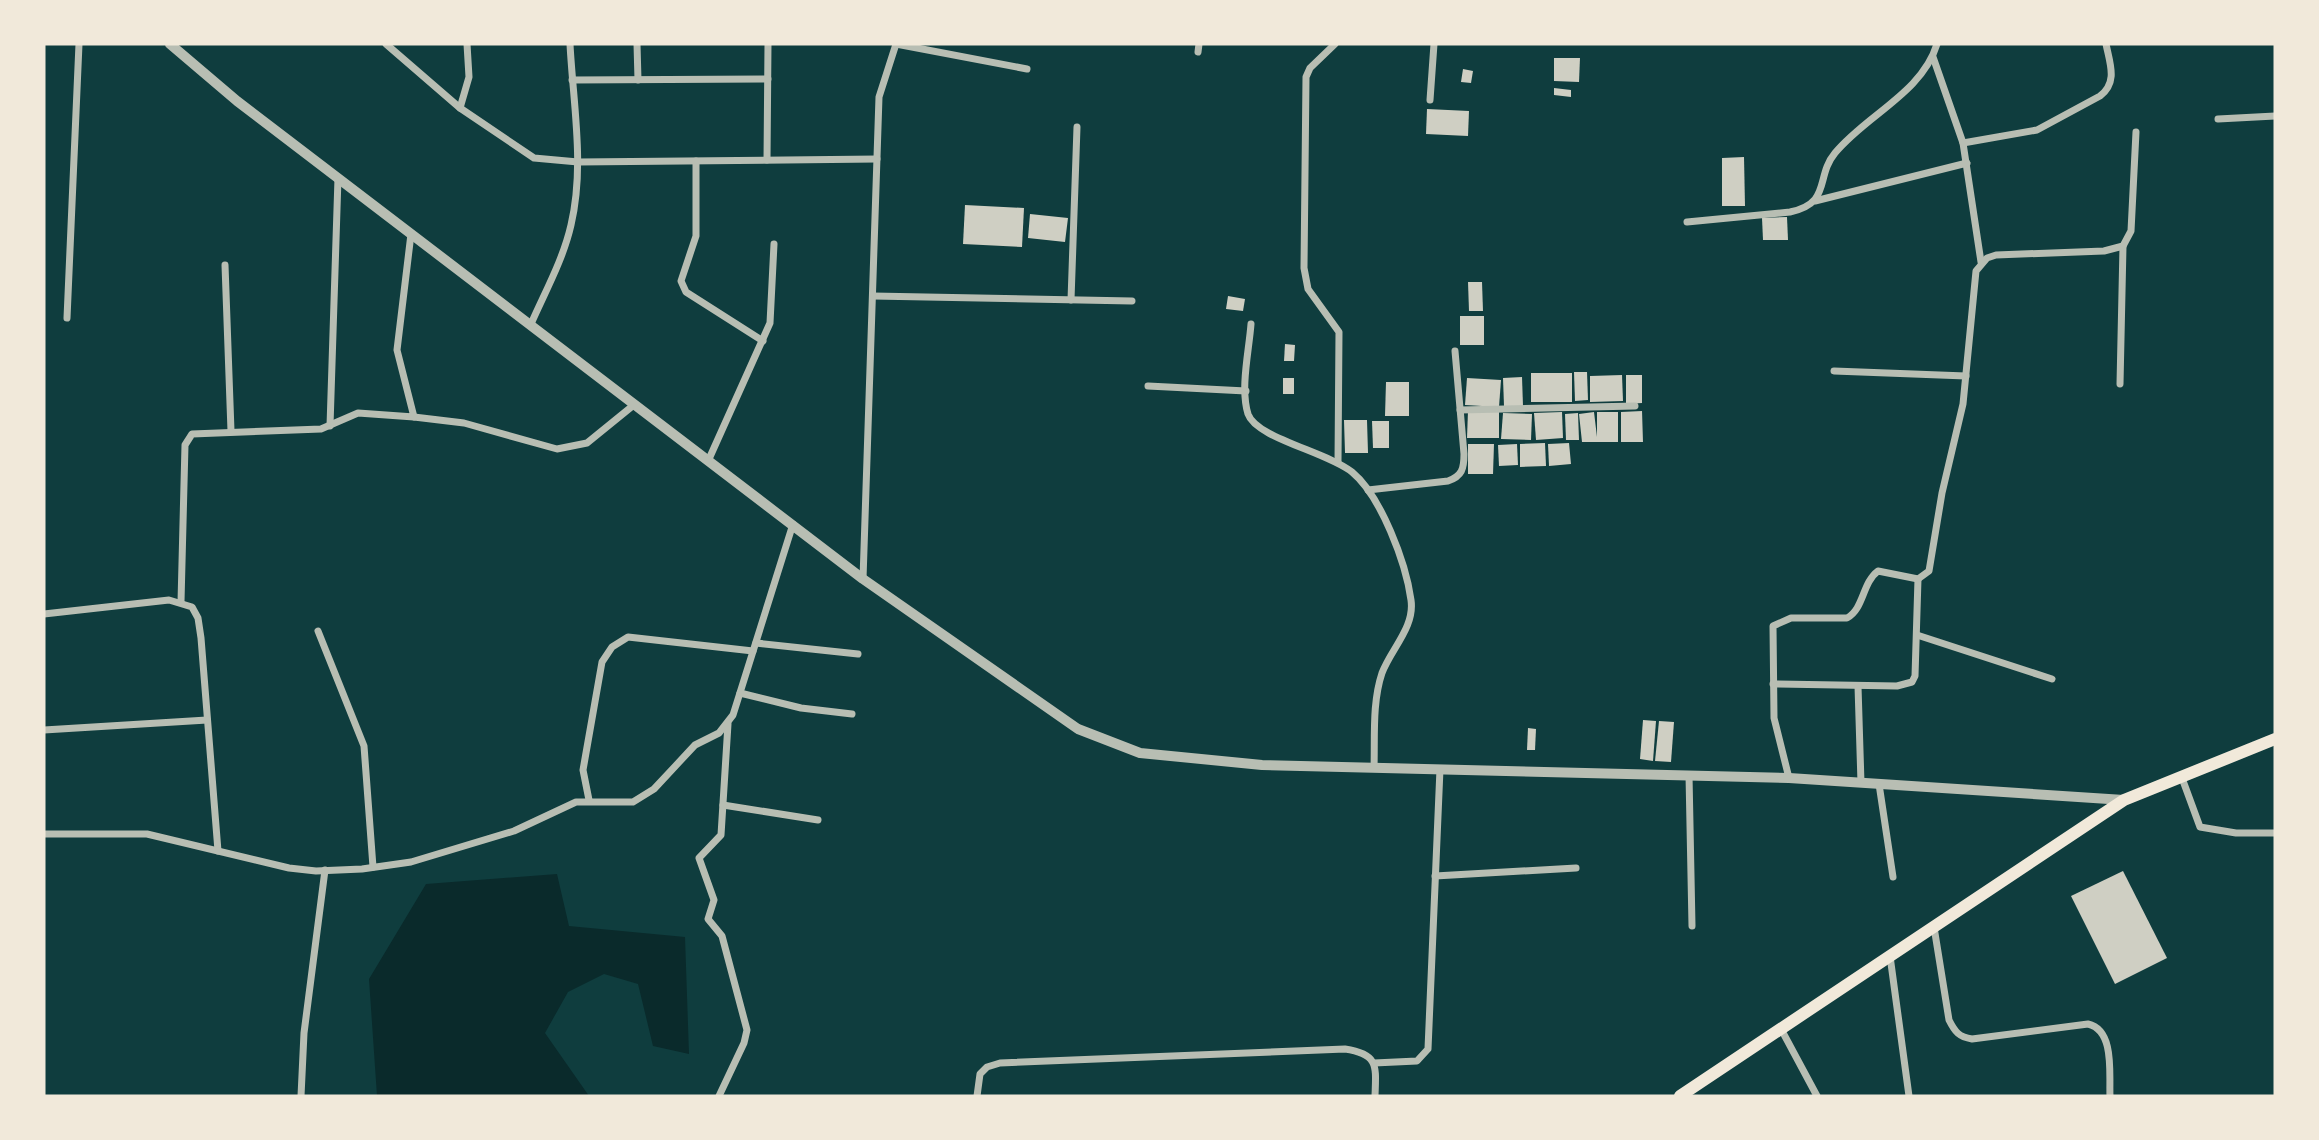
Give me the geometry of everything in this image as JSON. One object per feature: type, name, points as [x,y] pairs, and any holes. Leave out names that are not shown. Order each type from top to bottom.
[{"type":"main road","points":[[1680,1096],[2124,800],[2275,739]]},
{"type":"street","points":[[67,318],[79,44]]},
{"type":"street","points":[[170,44],[237,101],[863,579],[1078,729],[1107,742],[1154,755],[1262,765],[1789,778],[2124,800]]},
{"type":"street","points":[[386,44],[460,108],[534,158],[578,162],[877,159]]},
{"type":"street","points":[[460,108],[469,77],[467,44]]},
{"type":"street","points":[[531,324],[565,250],[572,222],[578,162],[570,44]]},
{"type":"street","points":[[637,44],[638,80]]},
{"type":"street","points":[[767,160],[768,44]]},
{"type":"street","points":[[863,579],[879,97],[896,44],[1027,69]]},
{"type":"street","points":[[1335,44],[1310,68],[1306,77],[1304,268],[1308,289],[1339,332],[1338,462]]},
{"type":"street","points":[[1430,100],[1434,44]]},
{"type":"street","points":[[1814,201],[1822,190],[1833,155],[1924,72],[1937,44]]},
{"type":"street","points":[[1963,143],[2016,136],[2037,130],[2100,96],[2107,90],[2112,76],[2106,44]]},
{"type":"street","points":[[1789,778],[1774,718],[1771,632],[1777,622],[1791,618],[1847,618],[1853,615],[1865,587],[1878,571],[1918,579],[1930,570],[1942,493],[1966,376],[1974,279],[1982,262],[1963,143],[1933,57]]},
{"type":"street","points":[[572,80],[768,79]]},
{"type":"street","points":[[2218,119],[2275,117]]},
{"type":"street","points":[[1071,300],[1077,127]]},
{"type":"street","points":[[2120,384],[2123,246],[2131,231],[2136,132]]},
{"type":"street","points":[[695,161],[696,236],[681,281],[686,292],[763,341]]},
{"type":"street","points":[[1687,222],[1790,212],[1802,209],[1814,201],[1967,163]]},
{"type":"street","points":[[330,426],[338,177]]},
{"type":"street","points":[[411,233],[397,350],[414,417]]},
{"type":"street","points":[[709,459],[763,341],[772,311],[774,244]]},
{"type":"street","points":[[1982,262],[1996,255],[2104,251],[2123,246]]},
{"type":"street","points":[[226,265],[231,431]]},
{"type":"street","points":[[873,296],[1132,301]]},
{"type":"street","points":[[1251,324],[1246,391],[1248,415],[1255,427],[1338,462],[1368,490],[1392,537],[1408,586],[1412,613],[1379,687],[1374,768]]},
{"type":"street","points":[[1368,490],[1448,481],[1458,477],[1464,468],[1455,351]]},
{"type":"street","points":[[1834,371],[1966,376]]},
{"type":"street","points":[[1148,386],[1246,391]]},
{"type":"street","points":[[181,602],[185,444],[187,438],[199,432],[321,429],[358,413],[464,423],[557,449],[587,443],[635,403]]},
{"type":"street","points":[[1460,410],[1635,406]]},
{"type":"street","points":[[719,1096],[744,1043],[747,1030],[722,936],[708,919],[713,900],[699,858],[720,835],[728,724],[793,524]]},
{"type":"street","points":[[1773,684],[1906,686],[1912,682],[1915,676],[1918,579]]},
{"type":"street","points":[[44,614],[169,600],[192,607],[198,618],[218,851]]},
{"type":"street","points":[[318,631],[364,746],[373,867]]},
{"type":"street","points":[[1917,635],[2052,679]]},
{"type":"street","points":[[589,800],[583,770],[602,662],[618,641],[628,637],[753,651]]},
{"type":"street","points":[[756,643],[858,654]]},
{"type":"street","points":[[1858,685],[1861,783]]},
{"type":"street","points":[[740,693],[802,708],[852,714]]},
{"type":"street","points":[[44,730],[208,720]]},
{"type":"street","points":[[44,834],[128,832],[289,868],[325,870],[411,862],[497,837],[576,802],[589,800],[619,803],[645,797],[682,755],[728,724]]},
{"type":"street","points":[[1374,1063],[1417,1061],[1428,1049],[1440,769]]},
{"type":"street","points":[[1689,775],[1692,926]]},
{"type":"street","points":[[2182,778],[2200,827],[2236,833],[2275,833]]},
{"type":"street","points":[[1878,784],[1893,877]]},
{"type":"street","points":[[723,804],[818,820]]},
{"type":"street","points":[[1435,876],[1576,868]]},
{"type":"street","points":[[300,1096],[303,1033],[325,870]]},
{"type":"street","points":[[1934,927],[1949,1020],[1954,1031],[1962,1037],[1972,1038],[2088,1024],[2097,1026],[2103,1032],[2107,1043],[2110,1096]]},
{"type":"street","points":[[1890,956],[1909,1096]]},
{"type":"street","points":[[1781,1029],[1817,1096]]},
{"type":"street","points":[[977,1096],[980,1074],[987,1067],[1000,1063],[1345,1049],[1362,1051],[1374,1063],[1375,1096]]},
{"type":"water","points":[[557,874],[569,926],[685,937],[689,1054],[653,1046],[638,984],[604,974],[568,992],[545,1033],[589,1096],[377,1096],[369,979],[426,884]]},
{"type":"building","points":[[1554,58],[1580,58],[1579,82],[1554,81]]},
{"type":"building","points":[[1463,69],[1473,71],[1471,83],[1461,82]]},
{"type":"building","points":[[1554,88],[1571,90],[1571,97],[1554,95]]},
{"type":"building","points":[[1427,109],[1469,111],[1468,136],[1426,134]]},
{"type":"building","points":[[1744,157],[1745,206],[1722,206],[1722,158]]},
{"type":"building","points":[[965,205],[1024,208],[1022,247],[963,244]]},
{"type":"building","points":[[1030,214],[1068,218],[1065,242],[1028,238]]},
{"type":"building","points":[[1787,217],[1788,240],[1763,240],[1762,218]]},
{"type":"building","points":[[1468,282],[1482,282],[1483,311],[1469,311]]},
{"type":"building","points":[[1228,296],[1245,299],[1243,311],[1226,309]]},
{"type":"building","points":[[1460,316],[1484,316],[1484,345],[1460,345]]},
{"type":"building","points":[[1285,344],[1295,345],[1294,361],[1284,361]]},
{"type":"building","points":[[1574,372],[1587,372],[1588,400],[1575,401]]},
{"type":"building","points":[[1531,373],[1572,373],[1572,402],[1531,402]]},
{"type":"building","points":[[1622,375],[1623,401],[1590,402],[1590,376]]},
{"type":"building","points":[[1626,375],[1642,375],[1642,403],[1626,404]]},
{"type":"building","points":[[1522,377],[1523,406],[1504,406],[1503,378]]},
{"type":"building","points":[[1283,378],[1294,378],[1294,394],[1283,394]]},
{"type":"building","points":[[1467,378],[1501,380],[1499,407],[1465,405]]},
{"type":"building","points":[[1386,382],[1409,382],[1409,416],[1385,416]]},
{"type":"building","points":[[1468,411],[1499,412],[1499,438],[1467,438]]},
{"type":"building","points":[[1642,411],[1643,442],[1621,442],[1621,412]]},
{"type":"building","points":[[1562,412],[1563,438],[1536,440],[1534,413]]},
{"type":"building","points":[[1594,412],[1597,437],[1597,412],[1618,412],[1618,442],[1582,442],[1579,414]]},
{"type":"building","points":[[1503,413],[1532,414],[1531,440],[1501,439]]},
{"type":"building","points":[[1578,413],[1579,440],[1566,440],[1565,414]]},
{"type":"building","points":[[1344,420],[1367,420],[1368,453],[1345,453]]},
{"type":"building","points":[[1372,421],[1389,421],[1389,448],[1373,448]]},
{"type":"building","points":[[1545,443],[1546,466],[1520,467],[1520,444]]},
{"type":"building","points":[[1569,443],[1571,464],[1549,466],[1548,444]]},
{"type":"building","points":[[1468,444],[1494,444],[1493,474],[1468,474]]},
{"type":"building","points":[[1517,444],[1518,465],[1499,466],[1498,445]]},
{"type":"building","points":[[1643,720],[1656,721],[1653,761],[1640,759]]},
{"type":"building","points":[[1659,721],[1674,722],[1671,762],[1655,761]]},
{"type":"building","points":[[1528,728],[1536,729],[1535,750],[1527,750]]},
{"type":"building","points":[[2123,871],[2167,958],[2115,984],[2071,896]]}]
